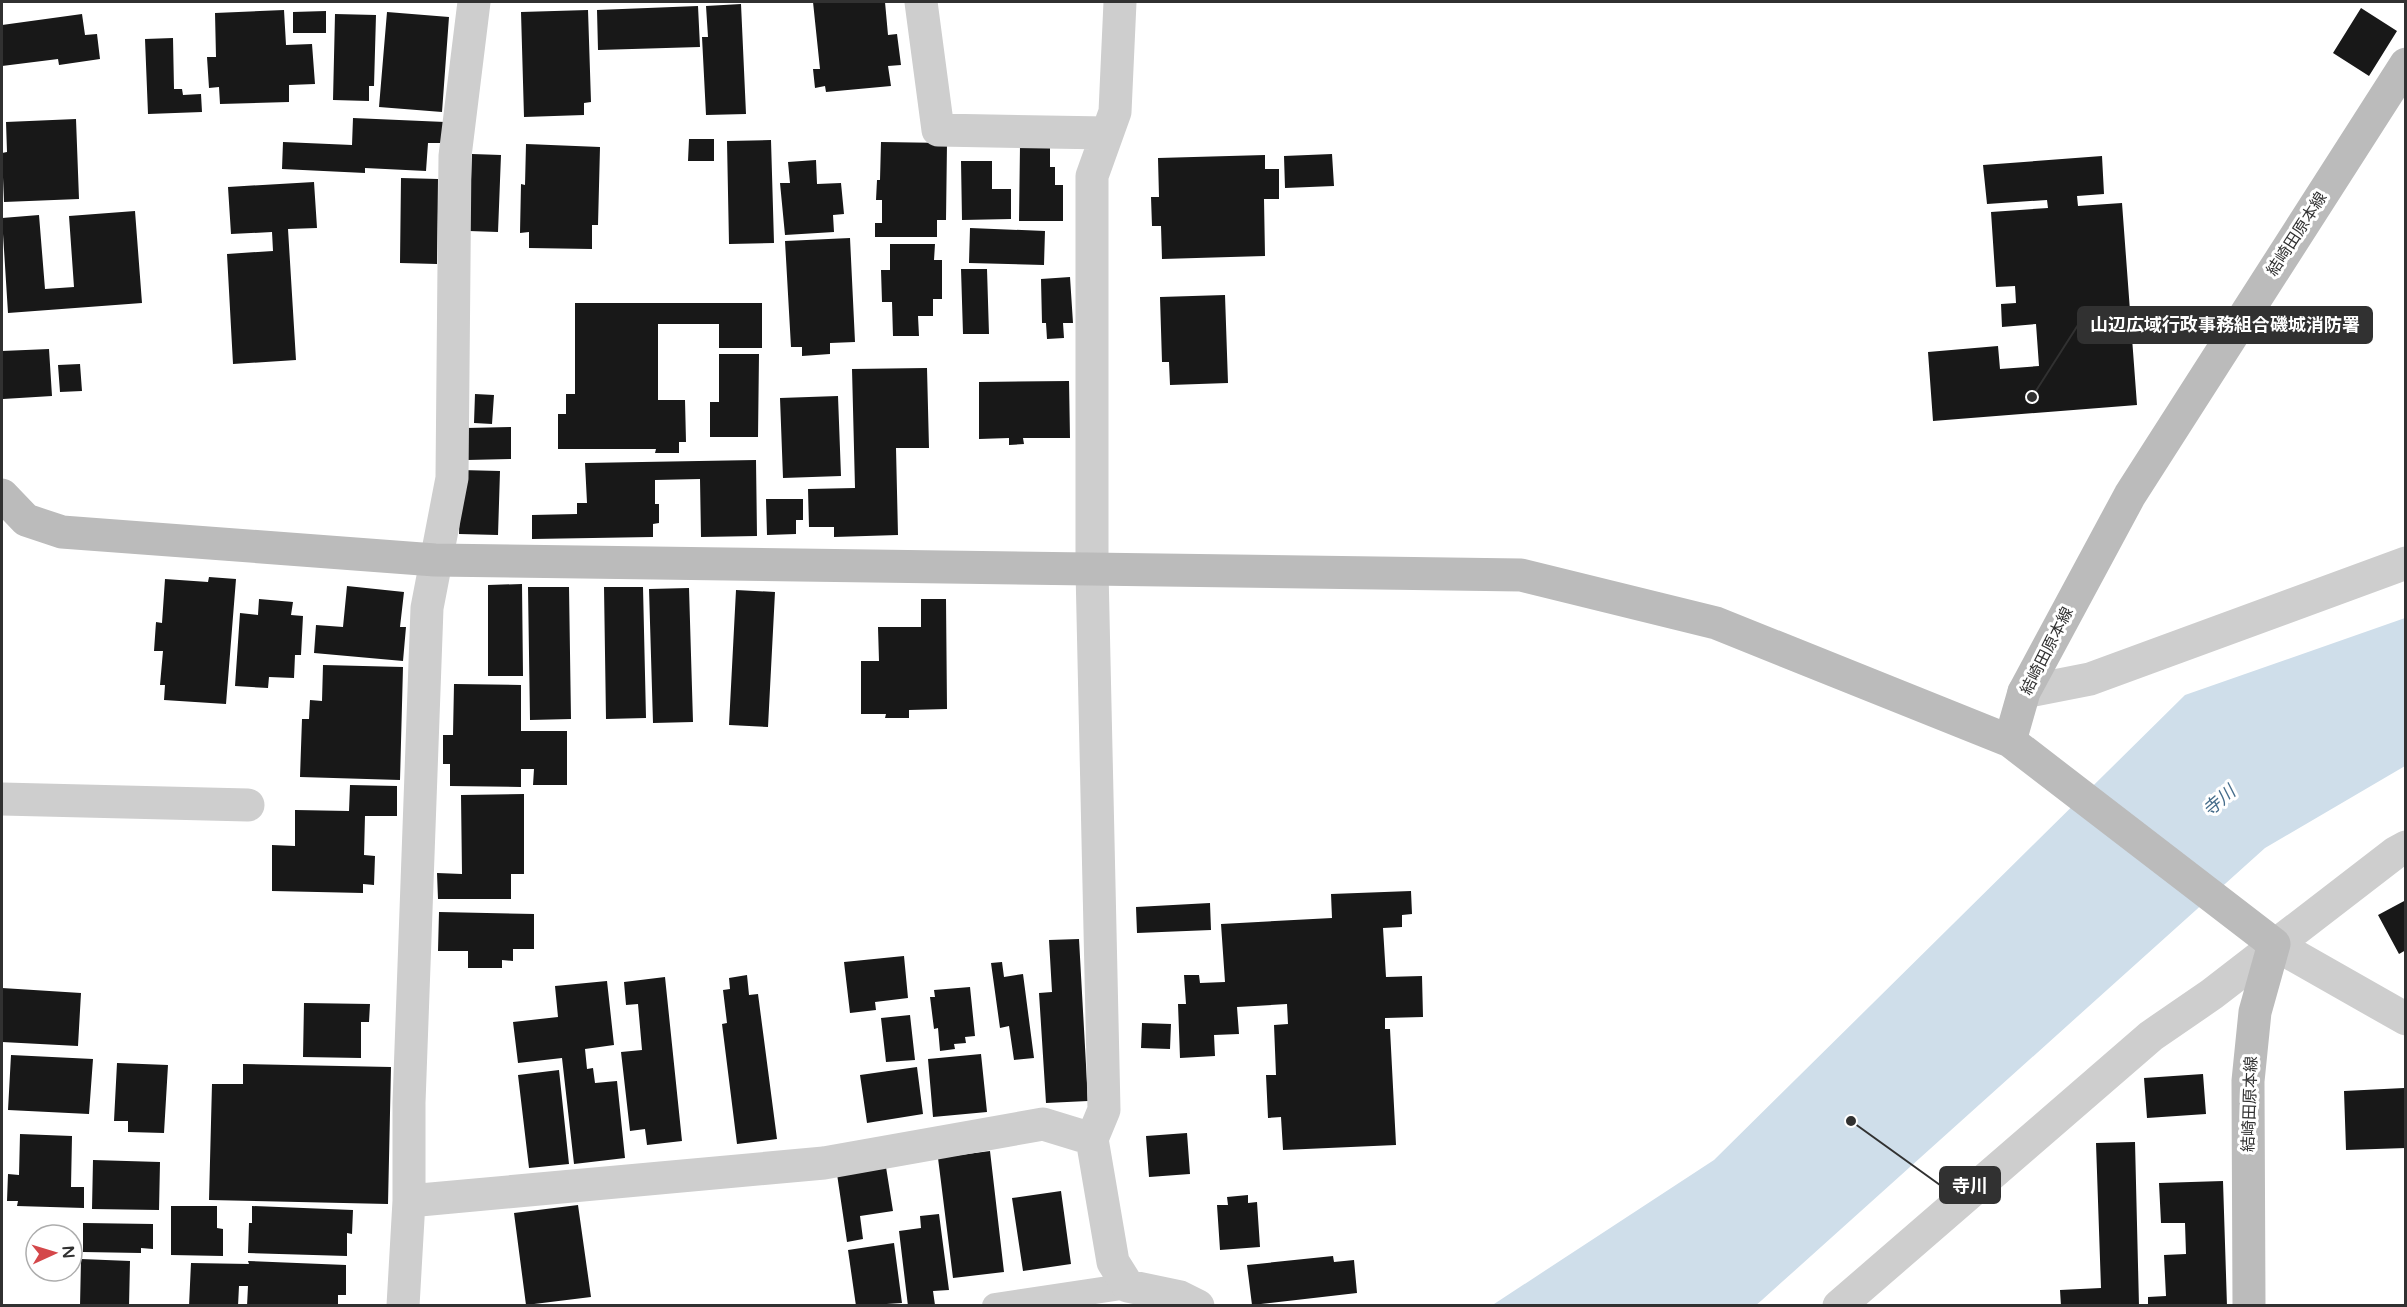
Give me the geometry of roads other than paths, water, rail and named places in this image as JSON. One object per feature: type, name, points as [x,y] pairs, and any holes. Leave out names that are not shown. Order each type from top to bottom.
[{"type":"street","points":[[403,1305],[409,1201],[409,1103],[427,608],[452,478],[455,156],[474,2]]},
{"type":"street","points":[[921,2],[938,130],[1107,133]]},
{"type":"street","points":[[1120,2],[1114,112],[1092,176],[1092,570],[1104,1110],[1092,1139],[1113,1262],[1128,1286],[1180,1297],[1198,1305]]},
{"type":"street","name":"結崎田原本線","points":[[2010,741],[2024,692],[2130,495],[2406,64]]},
{"type":"street","points":[[2,495],[26,520],[62,532],[435,560],[1521,575],[1716,623],[2010,741],[2266,937],[2406,1019]]},
{"type":"street","points":[[2024,692],[2090,680],[2406,563]]},
{"type":"street","points":[[2,799],[248,805]]},
{"type":"street","points":[[1839,1305],[2151,1036],[2212,994],[2266,937],[2406,847]]},
{"type":"street","name":"結崎田原本線","points":[[2249,1305],[2248,1081],[2266,937]]},
{"type":"street","points":[[409,1201],[824,1163],[1043,1124],[1092,1139]]},
{"type":"lane","points":[[995,1305],[1128,1286]]},
{"type":"water","points":[[2405,618],[2405,766],[2265,848],[1755,1306],[1491,1306],[1714,1160],[2185,695]]},
{"type":"place","name":"山辺広域行政事務組合磯城消防署","points":[[2032,397]]},
{"type":"place","name":"寺川","points":[[1851,1121]]}]
